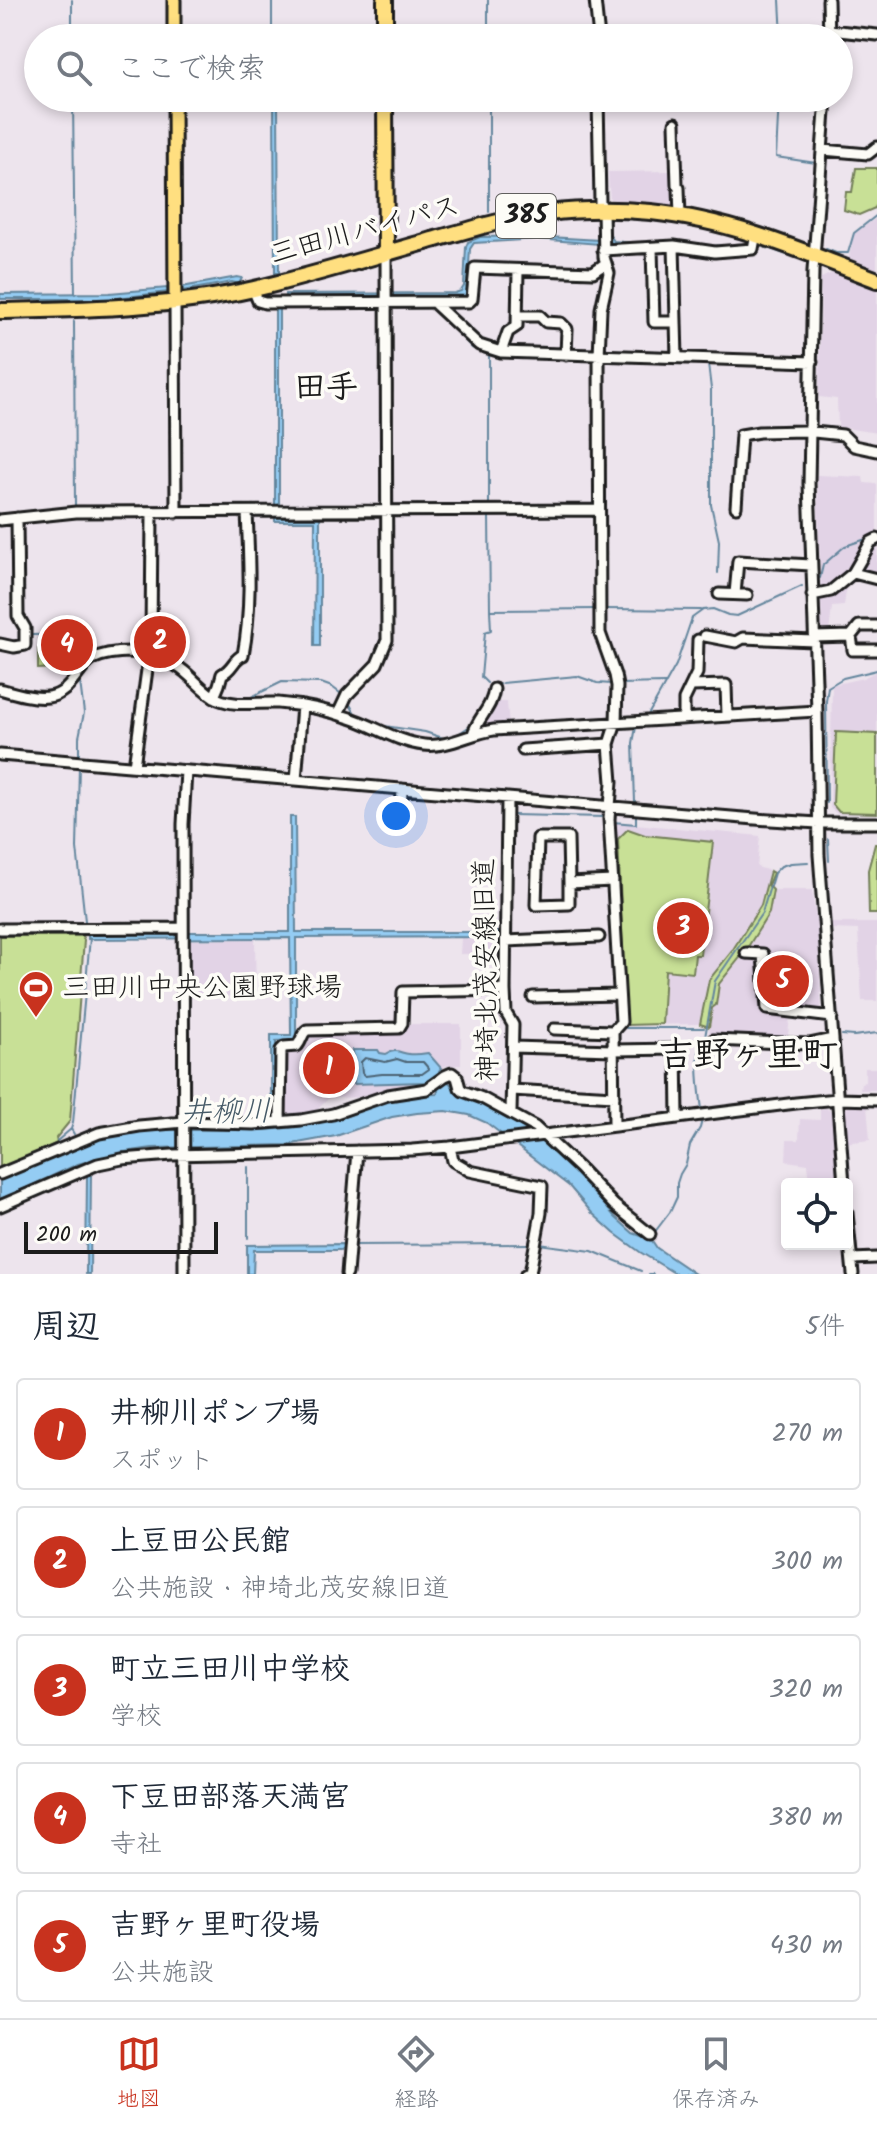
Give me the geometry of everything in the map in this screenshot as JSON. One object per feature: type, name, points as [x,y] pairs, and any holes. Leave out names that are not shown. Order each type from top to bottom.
[{"type":"highway","points":[[385,0],[385,24]]},
{"type":"highway","points":[[385,112],[386,253]]},
{"type":"highway","name":"三田川バイパス","points":[[0,311],[119,308],[175,303],[253,289],[497,222],[549,212],[603,210],[695,218],[756,233],[877,280]]},
{"type":"main road","points":[[174,0],[174,24]]},
{"type":"main road","points":[[174,112],[175,303]]},
{"type":"street","points":[[595,0],[598,24]]},
{"type":"street","points":[[828,0],[829,24]]},
{"type":"street","points":[[853,34],[877,35]]},
{"type":"street","points":[[598,112],[603,250],[609,279],[601,309],[599,356],[600,633],[617,684],[616,722],[609,744],[612,782],[609,819],[621,1022],[613,1031],[614,1126]]},
{"type":"street","points":[[825,112],[814,255],[811,565],[818,823],[844,1178]]},
{"type":"street","points":[[675,123],[680,216]]},
{"type":"street","points":[[823,150],[868,154],[877,147]]},
{"type":"street","points":[[603,250],[674,246],[715,252],[753,249],[756,233]]},
{"type":"street","points":[[674,246],[677,358]]},
{"type":"street","points":[[652,248],[654,322],[676,322]]},
{"type":"street","points":[[338,714],[345,697],[377,664],[387,640],[386,253]]},
{"type":"street","points":[[253,289],[258,301],[265,303],[385,297],[435,304],[469,302],[472,299],[475,268],[593,272],[606,263]]},
{"type":"street","points":[[501,352],[508,332],[517,326],[518,270]]},
{"type":"street","points":[[175,303],[176,513]]},
{"type":"street","points":[[435,304],[479,345],[501,352],[812,362]]},
{"type":"street","points":[[517,316],[540,316],[546,322],[561,323],[567,329],[566,355]]},
{"type":"street","points":[[736,507],[741,435],[810,431],[843,435],[854,446],[877,451]]},
{"type":"street","points":[[0,520],[76,512],[599,510]]},
{"type":"street","points":[[215,695],[222,674],[229,671],[237,657],[243,655],[248,627],[250,570],[247,512]]},
{"type":"street","points":[[134,766],[149,654],[152,513]]},
{"type":"street","points":[[0,644],[14,647],[25,645],[25,628],[18,616],[17,518]]},
{"type":"street","points":[[812,595],[831,591],[853,573],[871,542],[877,539]]},
{"type":"street","points":[[735,594],[738,561],[811,565]]},
{"type":"street","points":[[853,573],[877,579]]},
{"type":"street","points":[[719,594],[747,595]]},
{"type":"street","points":[[684,718],[684,700],[697,673],[701,638],[736,642],[743,638],[814,639],[851,636],[859,626],[877,626]]},
{"type":"street","points":[[851,636],[853,650],[877,650]]},
{"type":"street","points":[[0,689],[51,697],[72,682],[96,657],[127,652],[149,654],[174,664],[215,695],[240,703],[302,706],[338,714],[399,739],[423,745],[444,745],[494,730],[817,711]]},
{"type":"street","points":[[691,686],[726,685],[727,716]]},
{"type":"street","points":[[473,734],[488,710],[494,689]]},
{"type":"street","points":[[296,780],[302,706]]},
{"type":"street","points":[[523,750],[609,744]]},
{"type":"street","points":[[0,755],[755,819],[877,823]]},
{"type":"street","points":[[184,1274],[183,824],[186,771]]},
{"type":"street","points":[[401,822],[402,789]]},
{"type":"street","name":"神埼北茂安線旧道","points":[[507,798],[505,990],[506,1013],[513,1025],[511,1113],[535,1127],[614,1205],[650,1234]]},
{"type":"street","points":[[538,838],[568,838],[569,883],[569,904],[536,905],[538,838]]},
{"type":"street","points":[[569,883],[613,881]]},
{"type":"street","points":[[0,929],[183,933]]},
{"type":"street","points":[[506,941],[599,937]]},
{"type":"street","points":[[746,953],[763,954],[767,1009],[832,1017]]},
{"type":"street","points":[[280,1122],[281,1050],[297,1046],[302,1033],[307,1030],[399,1028],[402,1023],[403,992],[505,990]]},
{"type":"street","points":[[533,997],[619,995]]},
{"type":"street","points":[[554,1029],[613,1031]]},
{"type":"street","points":[[713,1040],[809,1044],[833,1039]]},
{"type":"street","points":[[513,1047],[677,1049],[678,1118]]},
{"type":"street","points":[[0,1174],[99,1133],[139,1126],[254,1124],[333,1114],[388,1095],[427,1089],[448,1073],[455,1074],[463,1091],[511,1113]]},
{"type":"street","points":[[512,1090],[614,1096]]},
{"type":"street","points":[[0,1206],[98,1164],[122,1159],[184,1153],[450,1147],[837,1099],[877,1100]]},
{"type":"street","points":[[450,1147],[453,1161],[470,1171],[542,1186],[541,1213],[529,1274]]},
{"type":"street","points":[[347,1274],[357,1151]]},
{"type":"street","points":[[851,1250],[853,1274]]},
{"type":"street","points":[[852,1259],[877,1258]]},
{"type":"shaded area","points":[[673,171],[674,206],[610,201],[608,172]]},
{"type":"shaded area","points":[[877,218],[877,270],[849,258],[854,233]]},
{"type":"shaded area","points":[[837,271],[877,287],[877,433],[838,427],[837,399],[819,397],[821,278]]},
{"type":"shaded area","points":[[817,475],[863,477],[864,483],[877,484],[877,580],[852,577],[847,583],[844,606],[832,607],[829,633],[822,634]]},
{"type":"shaded area","points":[[877,671],[877,814],[837,814],[830,808],[832,685],[863,678]]},
{"type":"shaded area","points":[[495,702],[507,702],[509,725],[485,727],[485,719]]},
{"type":"shaded area","points":[[614,822],[760,836],[757,867],[770,871],[761,905],[709,980],[700,1024],[626,1025]]},
{"type":"shaded area","points":[[773,890],[812,890],[818,932],[822,1019],[790,1016],[788,1036],[709,1033],[719,984],[769,913]]},
{"type":"shaded area","points":[[831,923],[877,923],[877,1001],[862,1001],[858,930],[831,929]]},
{"type":"shaded area","points":[[461,938],[499,938],[499,954],[460,954]]},
{"type":"shaded area","points":[[255,939],[256,996],[187,997],[187,940]]},
{"type":"shaded area","points":[[405,1024],[461,1024],[461,1065],[445,1066],[421,1087],[405,1087],[371,1097],[329,1098],[311,1116],[282,1119],[282,1054],[287,1049],[304,1045],[309,1032],[404,1030]]},
{"type":"shaded area","points":[[865,1068],[877,1068],[877,1090],[860,1090],[861,1083],[865,1082]]},
{"type":"shaded area","points":[[851,1106],[867,1106],[870,1140],[844,1143],[842,1110]]},
{"type":"shaded area","points":[[826,1108],[832,1112],[838,1178],[809,1178],[808,1164],[786,1161],[787,1140],[799,1140],[800,1119],[820,1120],[820,1109]]},
{"type":"green space","points":[[856,168],[877,168],[875,208],[859,215],[844,210],[846,192],[852,192]]},
{"type":"green space","points":[[38,649],[54,650],[54,668],[38,669]]},
{"type":"green space","points":[[836,732],[877,734],[877,813],[839,812],[833,805]]},
{"type":"green space","points":[[628,829],[645,835],[713,842],[700,955],[695,955],[693,973],[665,970],[662,1024],[626,1025],[618,839]]},
{"type":"green space","points":[[875,844],[877,914],[869,914],[868,870]]},
{"type":"green space","points":[[770,871],[773,873],[768,885],[773,890],[769,913],[746,950],[719,984],[709,1027],[700,1024],[709,980],[761,905]]},
{"type":"green space","points":[[0,936],[82,936],[84,940],[70,1121],[56,1138],[57,1143],[0,1170]]},
{"type":"water","points":[[274,112],[278,112],[279,273],[275,273]]},
{"type":"water","points":[[605,226],[609,226],[609,234],[614,241],[683,241],[712,246],[748,246],[714,249],[606,246]]},
{"type":"water","points":[[480,237],[599,240],[599,244],[537,239],[474,243],[470,249],[467,296],[285,297],[285,294],[455,293],[464,286],[468,242]]},
{"type":"water","points":[[242,278],[239,284],[232,282],[180,289],[182,287]]},
{"type":"water","points":[[167,288],[168,292],[109,299],[0,299],[0,294],[109,293]]},
{"type":"water","points":[[275,307],[279,307],[279,508],[275,508]]},
{"type":"water","points":[[275,516],[320,516],[320,646],[314,646],[315,521],[275,521]]},
{"type":"water","points":[[290,817],[295,817],[296,932],[503,932],[503,937],[296,938],[296,1040],[276,1041],[276,1116],[271,1116],[271,1035],[291,1035],[290,938],[88,939],[88,935],[107,935],[111,932],[290,932]]},
{"type":"water","points":[[353,1050],[378,1050],[386,1054],[395,1051],[428,1053],[460,1095],[495,1108],[537,1138],[573,1168],[633,1233],[649,1236],[657,1248],[695,1274],[676,1274],[640,1252],[592,1213],[569,1186],[487,1123],[469,1115],[446,1111],[392,1117],[336,1136],[287,1145],[152,1148],[118,1153],[78,1164],[0,1200],[0,1180],[92,1139],[160,1130],[297,1127],[344,1117],[389,1100],[437,1094],[430,1079],[425,1082],[354,1084]]},
{"type":"water","points":[[91,1174],[90,1274],[86,1274],[87,1175]]},
{"type":"water","points":[[345,1244],[340,1250],[254,1250],[253,1274],[247,1274],[247,1245]]},
{"type":"waterway","points":[[72,0],[72,24]]},
{"type":"waterway","points":[[272,0],[272,24]]},
{"type":"waterway","points":[[488,0],[488,24]]},
{"type":"waterway","points":[[780,0],[781,24]]},
{"type":"waterway","points":[[73,112],[75,294]]},
{"type":"waterway","points":[[489,112],[489,212]]},
{"type":"waterway","points":[[778,112],[776,157],[816,163]]},
{"type":"waterway","points":[[603,143],[606,198]]},
{"type":"waterway","points":[[826,249],[848,253],[854,233],[877,215]]},
{"type":"waterway","points":[[759,245],[787,255]]},
{"type":"waterway","points":[[446,320],[472,348],[489,355],[593,360]]},
{"type":"waterway","points":[[74,321],[75,508]]},
{"type":"waterway","points":[[489,356],[489,506]]},
{"type":"waterway","points":[[604,360],[708,364],[711,389],[711,505],[719,541],[718,573]]},
{"type":"waterway","points":[[0,514],[69,508]]},
{"type":"waterway","points":[[320,516],[381,516]]},
{"type":"waterway","points":[[392,516],[489,516],[490,610],[596,609]]},
{"type":"waterway","points":[[820,578],[823,565],[845,546],[869,538]]},
{"type":"waterway","points":[[641,717],[648,715],[676,665],[692,618],[703,610],[713,609],[737,616],[802,586]]},
{"type":"waterway","points":[[13,590],[13,613]]},
{"type":"waterway","points":[[604,609],[701,610]]},
{"type":"waterway","points":[[487,683],[481,677],[485,632],[491,630],[490,610]]},
{"type":"waterway","points":[[29,634],[75,634],[87,658]]},
{"type":"waterway","points":[[827,803],[828,687],[843,678],[877,670]]},
{"type":"waterway","points":[[497,686],[577,676],[612,684]]},
{"type":"waterway","points":[[79,760],[79,737],[84,713],[80,682]]},
{"type":"waterway","points":[[247,699],[282,682],[321,683],[344,696]]},
{"type":"waterway","points":[[619,684],[665,683]]},
{"type":"waterway","points":[[348,701],[356,715],[365,719]]},
{"type":"waterway","points":[[455,736],[473,724]]},
{"type":"waterway","points":[[378,725],[425,732],[446,739]]},
{"type":"waterway","points":[[635,802],[633,743],[636,727]]},
{"type":"waterway","points":[[79,766],[77,848],[85,921]]},
{"type":"waterway","points":[[512,815],[605,817]]},
{"type":"waterway","points":[[613,822],[636,824],[636,815]]},
{"type":"waterway","points":[[828,839],[829,861]]},
{"type":"waterway","points":[[702,1110],[699,1051],[705,1037],[715,981],[762,913],[774,873],[781,866],[808,862]]},
{"type":"waterway","points":[[0,934],[88,935]]},
{"type":"waterway","points":[[74,1134],[71,1129],[90,938]]},
{"type":"waterway","points":[[625,1024],[626,1028],[704,1028]]},
{"type":"waterway","points":[[842,1035],[877,1033]]},
{"type":"waterway","points":[[758,1038],[775,1038]]},
{"type":"waterway","points":[[654,1233],[677,1197],[677,1183],[702,1120]]},
{"type":"waterway","points":[[57,1141],[71,1129]]},
{"type":"waterway","points":[[248,1167],[248,1238]]},
{"type":"waterway","points":[[353,1245],[530,1244]]},
{"type":"waterway","points":[[539,1244],[592,1251],[641,1271]]},
{"type":"place","name":"上豆田公民館","points":[[160,642]]},
{"type":"place","name":"下豆田部落天満宮","points":[[67,645]]},
{"type":"place","name":"町立三田川中学校","points":[[683,928]]},
{"type":"place","name":"吉野ヶ里町役場","points":[[783,981]]},
{"type":"place","name":"三田川中央公園野球場","points":[[36,1019]]},
{"type":"place","name":"井柳川ポンプ場","points":[[329,1068]]},
{"type":"district","name":"田手","points":[[326,388]]},
{"type":"district","name":"吉野ヶ里町","points":[[748,1056]]},
{"type":"water label","name":"井柳川","points":[[226,1113]]}]
